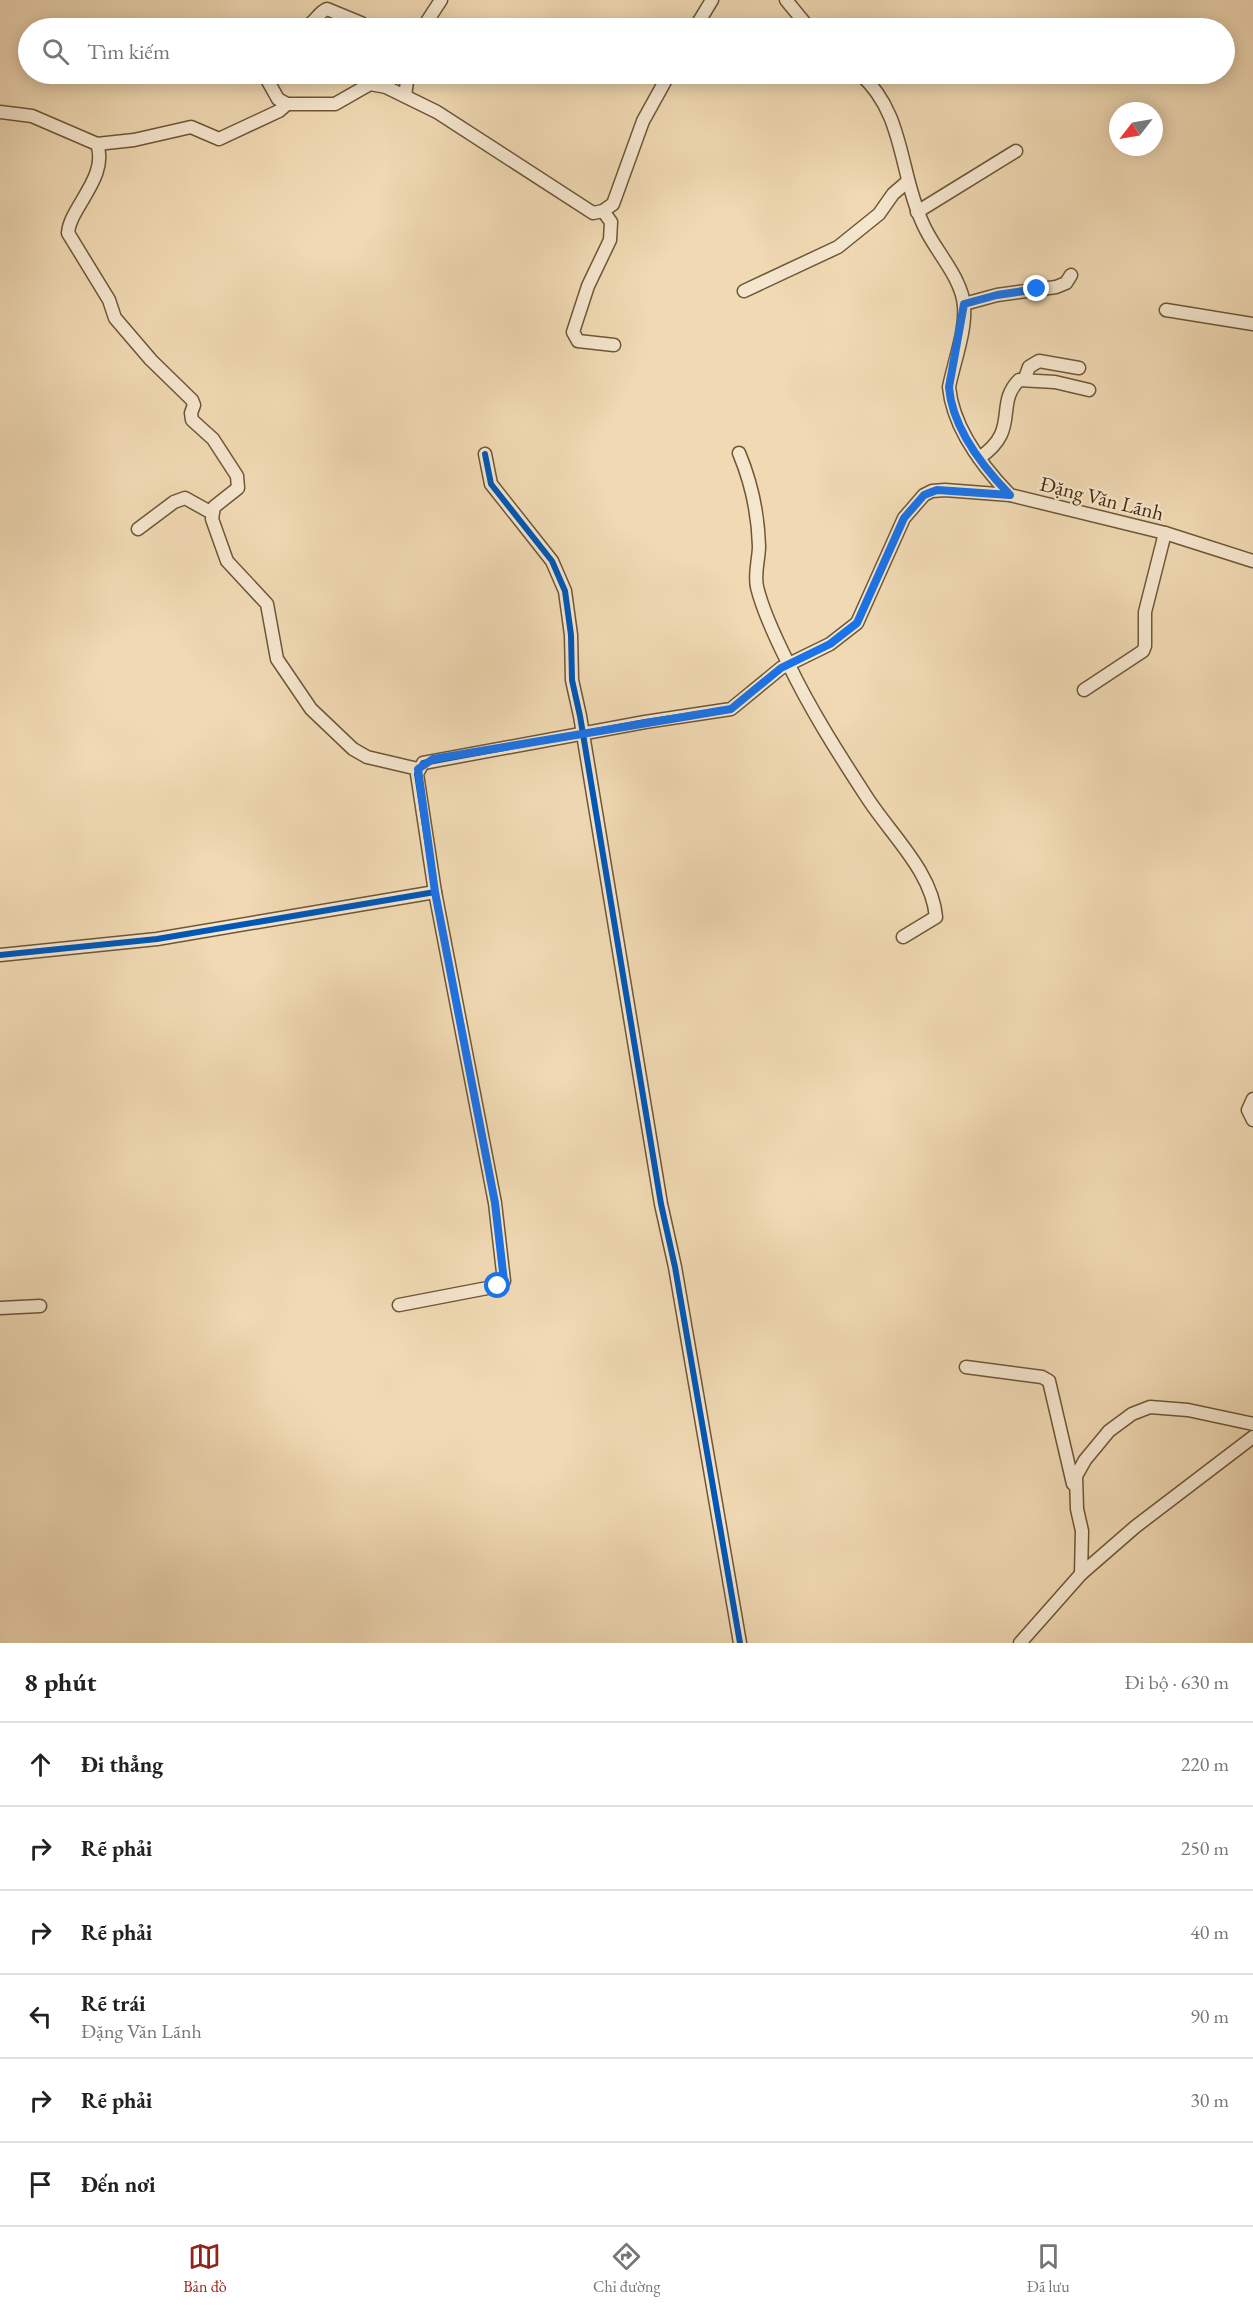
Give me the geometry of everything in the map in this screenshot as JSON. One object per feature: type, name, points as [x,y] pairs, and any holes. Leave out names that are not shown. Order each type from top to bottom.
[{"type":"street","points":[[429,18],[441,0]]},
{"type":"street","points":[[701,18],[712,0]]},
{"type":"street","points":[[786,0],[801,18]]},
{"type":"street","points":[[316,18],[327,9],[349,18]]},
{"type":"street","points":[[270,84],[278,99],[287,104],[335,104],[370,84],[386,87],[437,112],[593,213],[603,211],[613,204],[643,121],[663,84]]},
{"type":"street","points":[[405,96],[407,84]]},
{"type":"street","points":[[869,84],[881,97],[893,121],[917,212],[951,273],[964,304],[997,295],[1056,287],[1066,283],[1071,275]]},
{"type":"street","points":[[0,112],[32,116],[97,144],[191,127],[219,139],[279,111],[287,104]]},
{"type":"street","points":[[97,144],[99,155],[90,192],[71,219],[68,232],[109,300],[115,318],[151,360],[192,400],[194,405],[191,413],[192,420],[213,439],[237,476],[238,488],[218,503],[212,513]]},
{"type":"street","points":[[917,212],[1016,151]]},
{"type":"street","points":[[744,291],[838,247],[879,214],[892,194],[908,181]]},
{"type":"street","points":[[603,211],[611,222],[610,240],[588,286],[573,332],[578,341],[614,345]]},
{"type":"street","name":"Đặng Văn Lãnh","points":[[964,304],[949,387],[950,399],[960,426],[979,458],[1010,495],[1165,533],[1253,561]]},
{"type":"street","points":[[1166,310],[1253,324]]},
{"type":"street","points":[[979,458],[991,450],[1000,438],[1012,387],[1025,378],[1029,367],[1039,361],[1079,368]]},
{"type":"street","points":[[1025,378],[1089,390]]},
{"type":"street","points":[[739,453],[752,483],[756,504],[759,548],[756,585],[788,664],[867,798],[919,870],[932,896],[936,917],[903,937]]},
{"type":"street","points":[[485,454],[491,484],[552,561],[565,591],[571,635],[573,690],[661,1204],[675,1267],[740,1643]]},
{"type":"street","points":[[138,529],[174,502],[185,498],[212,513],[227,561],[267,604],[277,659],[311,709],[333,733],[360,753],[418,769],[433,759],[645,722],[725,711],[738,705],[788,664],[830,644],[857,623],[904,518],[924,495],[937,490],[1010,495]]},
{"type":"street","points":[[1084,690],[1143,651],[1145,612],[1165,533]]},
{"type":"street","points":[[399,1305],[498,1286],[504,1281],[495,1203],[435,892],[418,769]]},
{"type":"street","points":[[0,955],[157,939],[435,892]]},
{"type":"street","points":[[1253,1098],[1248,1110],[1253,1120]]},
{"type":"street","points":[[0,1308],[40,1306]]},
{"type":"street","points":[[966,1367],[1042,1377],[1049,1381],[1082,1531],[1081,1574]]},
{"type":"street","points":[[1075,1493],[1076,1476],[1084,1460],[1109,1431],[1132,1414],[1150,1407],[1188,1410],[1253,1424]]},
{"type":"street","points":[[1020,1643],[1081,1574],[1135,1527],[1253,1437]]},
{"type":"cycle path","points":[[485,454],[491,484],[552,561],[565,591],[571,635],[572,680],[580,716],[661,1204],[675,1267],[740,1643]]},
{"type":"cycle path","points":[[0,955],[157,939],[435,892],[417,774],[423,763],[645,722],[731,709],[781,668],[830,644],[857,623],[904,518],[924,495],[932,491],[945,490],[1010,495]]},
{"type":"route","points":[[498,1286],[504,1281],[495,1203],[435,892],[418,769],[423,763],[433,759],[645,722],[725,711],[738,705],[781,668],[841,638],[857,623],[865,610],[904,518],[924,495],[937,490],[1010,495],[993,478],[960,426],[953,410],[949,387],[964,304],[997,295],[1037,289]]}]
